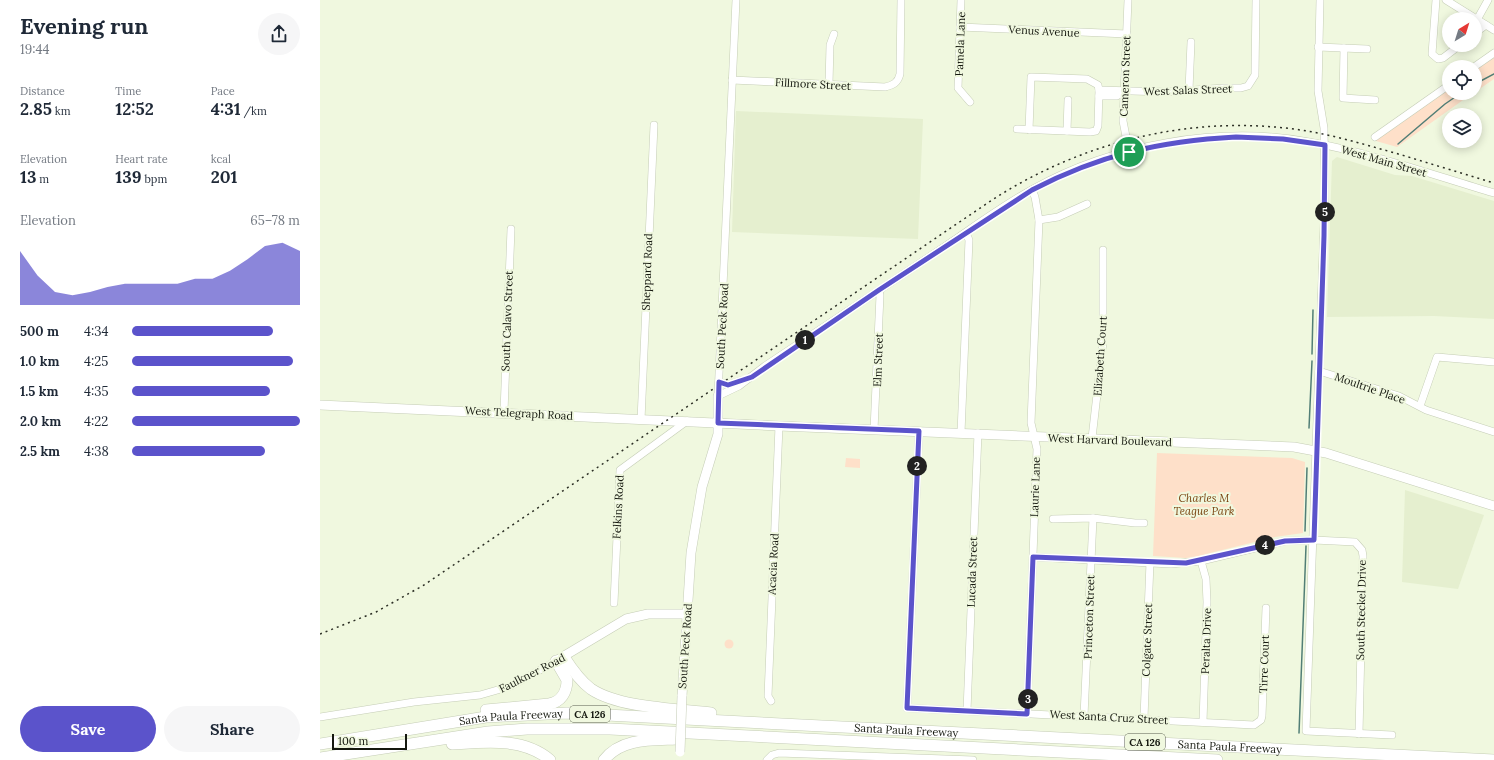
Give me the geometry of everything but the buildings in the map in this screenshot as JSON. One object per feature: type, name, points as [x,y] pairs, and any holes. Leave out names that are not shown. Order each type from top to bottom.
[{"type":"highway","points":[[560,659],[589,687],[601,695],[615,700],[655,707],[795,724]]},
{"type":"highway","points":[[386,732],[474,711],[554,703],[562,697],[567,684],[560,659]]},
{"type":"highway","name":"Santa Paula Freeway","points":[[320,744],[386,732],[486,717],[567,713],[1494,760]]},
{"type":"highway","name":"Santa Paula Freeway","points":[[320,758],[488,732],[527,729],[610,729],[1217,760]]},
{"type":"highway","points":[[604,760],[611,751],[624,744],[649,740],[767,737]]},
{"type":"highway","points":[[366,750],[386,750],[482,742],[510,743],[535,750],[550,760]]},
{"type":"main road","name":"South Peck Road","points":[[680,756],[682,696],[691,553],[703,482],[718,434],[718,396]]},
{"type":"main road","name":"West Telegraph Road","points":[[320,405],[504,412],[718,423]]},
{"type":"main road","name":"West Harvard Boulevard","points":[[718,423],[874,430],[961,432],[1033,437],[1092,438],[1303,448],[1494,506]]},
{"type":"main road","name":"Faulkner Road","points":[[560,659],[626,619],[648,614],[688,614]]},
{"type":"street","name":"South Peck Road","points":[[718,396],[736,0]]},
{"type":"street","name":"Fillmore Street","points":[[732,80],[885,87],[894,85],[900,74],[901,0]]},
{"type":"street","name":"Pamela Lane","points":[[961,0],[958,88],[970,102]]},
{"type":"street","name":"Cameron Street","points":[[1128,0],[1123,121],[1129,152]]},
{"type":"street","name":"West Salas Street","points":[[1099,93],[1117,96],[1124,91],[1165,92],[1242,88],[1251,84],[1255,76],[1256,0]]},
{"type":"street","points":[[1320,0],[1318,91],[1325,145],[1325,229],[1306,732],[1392,735]]},
{"type":"street","points":[[1436,0],[1432,54],[1438,59],[1443,58],[1451,52]]},
{"type":"street","points":[[1446,0],[1467,12]]},
{"type":"street","points":[[1481,12],[1488,0]]},
{"type":"street","points":[[1482,21],[1494,30]]},
{"type":"street","points":[[1482,27],[1486,24]]},
{"type":"street","name":"Venus Avenue","points":[[960,27],[1127,34]]},
{"type":"street","points":[[829,84],[830,45],[834,34]]},
{"type":"street","points":[[1189,90],[1191,42]]},
{"type":"street","points":[[1318,47],[1367,49]]},
{"type":"street","points":[[1344,48],[1343,98],[1375,100]]},
{"type":"street","points":[[1482,61],[1494,53]]},
{"type":"street","points":[[1017,129],[1028,130],[1067,131],[1096,131],[1098,126],[1099,93],[1095,82],[1087,79],[1031,77],[1028,130]]},
{"type":"street","points":[[1376,137],[1442,90]]},
{"type":"street","points":[[1067,131],[1068,100]]},
{"type":"street","name":"Sheppard Road","points":[[641,420],[654,125]]},
{"type":"street","name":"West Main Street","points":[[718,396],[739,386],[879,290],[1032,190],[1088,164],[1129,152],[1172,142],[1236,137],[1290,140],[1325,145],[1360,153],[1494,193]]},
{"type":"street","name":"Laurie Lane","points":[[1027,714],[1037,449],[1031,423],[1039,220],[1035,197],[1032,190]]},
{"type":"street","points":[[1039,220],[1064,215],[1088,204]]},
{"type":"street","name":"South Calavo Street","points":[[504,412],[511,229]]},
{"type":"street","points":[[961,432],[968,240],[966,233]]},
{"type":"street","name":"Elizabeth Court","points":[[1092,438],[1104,342],[1103,250]]},
{"type":"street","name":"Elm Street","points":[[874,430],[879,290]]},
{"type":"street","points":[[1420,406],[1437,357],[1494,362]]},
{"type":"street","name":"Moultrie Place","points":[[1319,371],[1399,396],[1420,406],[1494,432]]},
{"type":"street","points":[[719,382],[728,385],[752,377]]},
{"type":"street","name":"Felkins Road","points":[[614,603],[620,470],[687,421]]},
{"type":"street","name":"Acacia Road","points":[[770,701],[768,696],[779,426]]},
{"type":"street","name":"West Santa Cruz Street","points":[[919,431],[907,708],[1144,718],[1254,725],[1261,720]]},
{"type":"street","name":"Lucada Street","points":[[967,711],[978,433]]},
{"type":"street","points":[[1054,519],[1093,518],[1135,523],[1144,522]]},
{"type":"street","name":"Princeton Street","points":[[1084,716],[1093,518]]},
{"type":"street","points":[[1033,557],[1172,564],[1201,561],[1285,541],[1314,540]]},
{"type":"street","name":"South Steckel Drive","points":[[1314,540],[1356,542],[1362,550],[1358,734]]},
{"type":"street","name":"Peralta Drive","points":[[1201,561],[1206,579],[1207,602],[1203,722]]},
{"type":"street","name":"Colgate Street","points":[[1144,718],[1150,562]]},
{"type":"street","name":"Tirre Court","points":[[1261,720],[1266,608]]},
{"type":"street","name":"Faulkner Road","points":[[320,717],[414,702],[480,696],[510,686],[560,659]]},
{"type":"street","points":[[767,760],[775,753],[973,760]]},
{"type":"shaded area","points":[[736,111],[923,119],[918,239],[732,232]]},
{"type":"shaded area","points":[[1337,157],[1395,175],[1412,176],[1494,201],[1494,319],[1434,316],[1327,317],[1332,161]]},
{"type":"shaded area","points":[[1405,490],[1484,515],[1458,589],[1402,582]]},
{"type":"green space","points":[[1494,56],[1494,79],[1482,87],[1482,64]]},
{"type":"green space","points":[[1442,93],[1442,100],[1463,100],[1452,108],[1442,108],[1442,115],[1397,147],[1375,140]]},
{"type":"green space","name":"Charles M Teague Park","points":[[1157,453],[1292,458],[1305,462],[1303,533],[1275,537],[1186,558],[1153,556]]},
{"type":"green space","points":[[846,458],[860,459],[860,468],[845,467]]},
{"type":"green space","points":[[729,639],[734,644],[729,649],[724,644]]},
{"type":"waterway","points":[[1482,80],[1494,74]]},
{"type":"waterway","points":[[1398,144],[1451,100]]},
{"type":"waterway","points":[[1312,354],[1313,310]]},
{"type":"waterway","points":[[1309,428],[1312,361]]},
{"type":"waterway","points":[[1305,531],[1307,468]]},
{"type":"waterway","points":[[1299,733],[1306,546]]},
{"type":"railway","points":[[320,634],[376,612],[424,585],[992,200],[1028,179],[1065,161],[1104,147],[1143,136],[1184,129],[1224,126],[1266,126],[1307,131],[1340,138],[1494,183]]},
{"type":"route","points":[[1236,137],[1283,139],[1325,145],[1324,236],[1314,540],[1285,541],[1206,560],[1172,564],[1033,557],[1027,714],[907,708],[919,431],[718,423],[717,412],[719,382],[728,385],[752,377],[879,290],[1032,190],[1050,180],[1088,164],[1111,156],[1129,152],[1172,142],[1236,137]]}]
